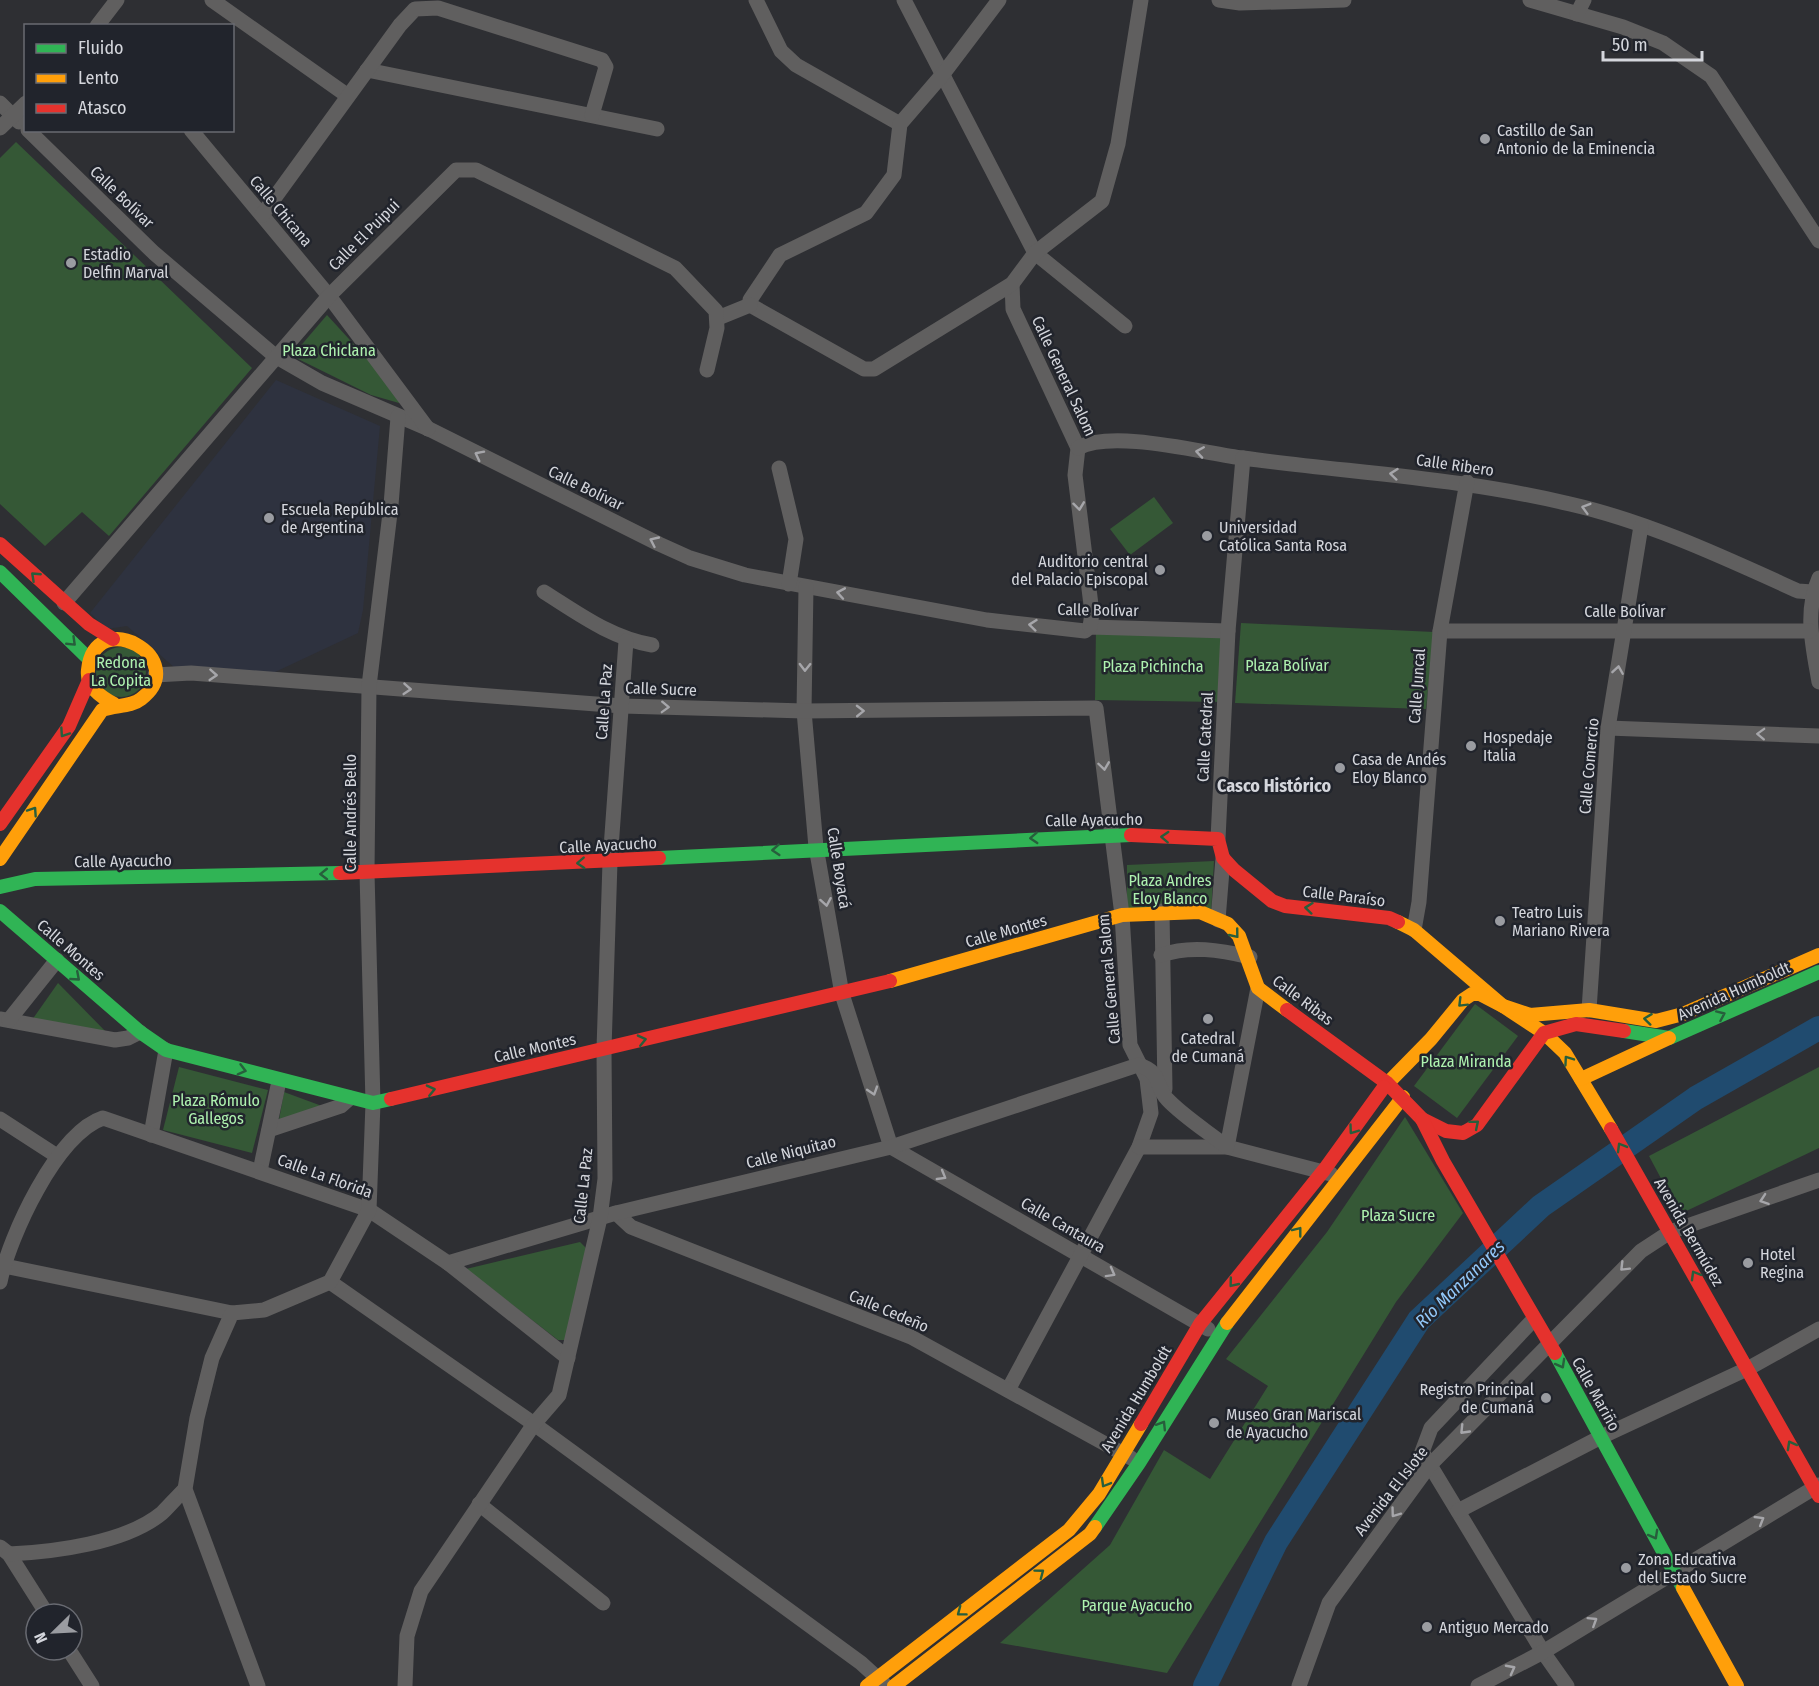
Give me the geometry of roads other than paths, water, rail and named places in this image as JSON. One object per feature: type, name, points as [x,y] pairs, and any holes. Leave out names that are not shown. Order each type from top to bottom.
[{"type":"street","points":[[100,24],[117,0]]},
{"type":"street","points":[[212,0],[229,21]]},
{"type":"street","points":[[756,0],[781,51],[796,65],[900,124]]},
{"type":"street","points":[[904,0],[1035,253],[1125,326]]},
{"type":"street","points":[[750,305],[750,300],[780,255],[866,213],[894,175],[900,124],[943,74],[999,0]]},
{"type":"street","points":[[750,305],[864,369],[874,369],[1012,284],[1035,253],[1102,201],[1118,144],[1141,0]]},
{"type":"street","points":[[1219,0],[1240,3],[1344,0]]},
{"type":"street","points":[[1530,0],[1580,7],[1663,43],[1711,76],[1819,241]]},
{"type":"street","points":[[262,215],[400,25],[415,9],[438,8],[604,62],[592,116]]},
{"type":"street","points":[[234,24],[348,96]]},
{"type":"street","points":[[367,70],[657,129]]},
{"type":"street","name":"Calle Bolívar","points":[[0,104],[24,126]]},
{"type":"street","points":[[0,128],[24,105]]},
{"type":"street","name":"Calle Bolívar","points":[[30,132],[154,253],[275,356],[322,382],[429,429],[690,558],[745,575],[987,620],[1085,631],[1090,627],[1228,631]]},
{"type":"street","name":"Calle Chicana","points":[[193,132],[329,296],[429,429]]},
{"type":"street","name":"Calle El Puipui","points":[[64,603],[329,296],[456,170],[465,168],[476,170],[675,268],[716,311],[717,318]]},
{"type":"street","name":"Calle General Salom","points":[[1012,284],[1013,309],[1078,447],[1076,475],[1092,613],[1090,627]]},
{"type":"street","points":[[707,370],[717,318],[750,305]]},
{"type":"street","name":"Calle Andrés Bello","points":[[369,1210],[373,1103],[367,873],[369,686],[398,417]]},
{"type":"street","name":"Calle Ribero","points":[[1078,447],[1096,440],[1124,442],[1243,458],[1467,482],[1571,504],[1641,526],[1798,591],[1812,592]]},
{"type":"street","name":"Calle Catedral","points":[[1218,839],[1228,631],[1243,458]]},
{"type":"street","points":[[779,468],[795,540],[789,584]]},
{"type":"street","name":"Calle Juncal","points":[[1414,930],[1419,902],[1440,631],[1467,482]]},
{"type":"street","name":"Calle Comercio","points":[[1589,1010],[1608,728],[1641,526]]},
{"type":"street","points":[[0,544],[89,624],[113,639],[132,639],[152,657],[155,675],[150,689],[141,699],[128,705],[114,704],[98,696],[89,680]]},
{"type":"street","points":[[0,572],[90,660]]},
{"type":"street","points":[[1819,578],[1812,592],[1810,631],[1819,682]]},
{"type":"street","name":"Calle Boyacá","points":[[807,587],[804,711],[816,848],[842,994],[891,1147]]},
{"type":"street","points":[[544,592],[626,640],[652,645]]},
{"type":"street","name":"Calle Bolívar","points":[[1440,631],[1625,629],[1810,631]]},
{"type":"street","points":[[0,824],[69,726],[89,680],[90,660],[97,649],[113,639]]},
{"type":"street","name":"Calle La Paz","points":[[405,1686],[407,1636],[421,1591],[534,1425],[559,1395],[600,1218],[606,1116],[604,1049],[610,862],[626,640]]},
{"type":"street","name":"Calle Sucre","points":[[155,675],[191,673],[622,706],[804,711],[1096,708]]},
{"type":"street","points":[[0,859],[102,710],[114,704]]},
{"type":"street","name":"Calle General Salom","points":[[1008,1390],[1138,1147],[1151,1113],[1147,1079],[1130,1046],[1122,915],[1096,708]]},
{"type":"street","points":[[1608,728],[1819,736]]},
{"type":"street","name":"Calle Ayacucho","points":[[0,887],[35,879],[367,873],[1113,834],[1218,839]]},
{"type":"street","points":[[1218,839],[1223,858],[1218,920]]},
{"type":"street","name":"Calle Paraíso","points":[[1223,858],[1272,901],[1285,906],[1389,918],[1414,930],[1503,1006]]},
{"type":"street","name":"Calle Ribas","points":[[1122,915],[1142,916],[1162,911],[1196,910],[1231,927],[1250,957],[1251,973],[1258,988],[1387,1083]]},
{"type":"street","name":"Calle Montes","points":[[0,911],[140,1032],[166,1050],[279,1081],[373,1103],[842,994],[1122,915]]},
{"type":"street","points":[[1162,911],[1165,1098]]},
{"type":"street","points":[[1161,955],[1178,949],[1193,949],[1223,951],[1250,957]]},
{"type":"street","name":"Avenida Humboldt","points":[[877,1683],[1069,1530],[1099,1494],[1200,1324],[1324,1170],[1387,1083],[1472,994],[1480,994],[1503,1006],[1530,1015],[1589,1010],[1656,1021],[1683,1014],[1819,955]]},
{"type":"street","points":[[4,1019],[57,960]]},
{"type":"street","name":"Avenida Humboldt","points":[[1544,1033],[1576,1024],[1669,1038],[1819,972]]},
{"type":"street","points":[[1227,1147],[1258,988]]},
{"type":"street","name":"Avenida Bermúdez","points":[[1503,1006],[1544,1033],[1565,1053],[1585,1084],[1817,1489]]},
{"type":"street","points":[[4,1019],[115,1040],[140,1032]]},
{"type":"street","points":[[1387,1083],[1422,1119],[1446,1131],[1463,1133],[1477,1125],[1544,1033]]},
{"type":"street","points":[[1585,1084],[1669,1038]]},
{"type":"street","points":[[151,1135],[166,1050]]},
{"type":"street","points":[[1138,1065],[1147,1067],[1159,1079],[1165,1098],[1227,1147]]},
{"type":"street","name":"Calle Niquitao","points":[[448,1263],[616,1213],[891,1147],[1138,1065]]},
{"type":"street","points":[[260,1172],[279,1081]]},
{"type":"street","points":[[894,1686],[1089,1533],[1139,1463],[1217,1335],[1403,1097]]},
{"type":"street","points":[[269,1130],[341,1106],[350,1098]]},
{"type":"street","name":"Calle La Florida","points":[[57,1156],[83,1127],[103,1118],[369,1210],[448,1263],[568,1358]]},
{"type":"street","points":[[0,1119],[57,1156],[32,1198],[2,1265],[0,1282]]},
{"type":"street","name":"Calle Mariño","points":[[1422,1119],[1510,1278],[1549,1342],[1737,1686]]},
{"type":"street","name":"Calle Cantaura","points":[[891,1147],[1217,1335]]},
{"type":"street","points":[[1138,1147],[1227,1147],[1324,1170],[1340,1177]]},
{"type":"street","name":"Avenida El Islote","points":[[1299,1686],[1329,1603],[1430,1466],[1549,1342],[1641,1251],[1670,1232],[1819,1180]]},
{"type":"street","points":[[2,1265],[232,1313],[264,1310],[330,1282],[369,1210]]},
{"type":"street","name":"Calle Cedeño","points":[[616,1213],[631,1227],[911,1337],[1139,1463]]},
{"type":"street","points":[[330,1282],[534,1425],[877,1683]]},
{"type":"street","points":[[232,1313],[212,1358],[197,1418],[185,1489],[258,1686]]},
{"type":"street","points":[[1534,1318],[1431,1428],[1422,1452],[1567,1686]]},
{"type":"street","points":[[1458,1511],[1601,1437],[1749,1368],[1819,1329]]},
{"type":"street","points":[[5,1550],[47,1552],[92,1543],[124,1532],[160,1514],[185,1489]]},
{"type":"street","points":[[1478,1686],[1544,1652],[1674,1572],[1817,1489]]},
{"type":"street","points":[[479,1504],[603,1603]]},
{"type":"street","points":[[5,1550],[39,1602]]},
{"type":"street","points":[[996,1586],[1007,1598]]},
{"type":"street","points":[[77,1662],[92,1686]]},
{"type":"waterway","name":"Río Manzanares","points":[[1205,1686],[1276,1542],[1419,1320],[1541,1206],[1696,1098],[1819,1028]]},
{"type":"place","name":"Castillo de San Antonio de la Eminencia","points":[[1485,139]]},
{"type":"place","name":"Estadio Delfin Marval","points":[[71,263]]},
{"type":"place","name":"Escuela República de Argentina","points":[[269,518]]},
{"type":"place","name":"Universidad Católica Santa Rosa","points":[[1207,536]]},
{"type":"place","name":"Auditorio central del Palacio Episcopal","points":[[1160,570]]},
{"type":"place","name":"Hospedaje Italia","points":[[1471,746]]},
{"type":"place","name":"Casa de Andés Eloy Blanco","points":[[1340,768]]},
{"type":"place","name":"Teatro Luis Mariano Rivera","points":[[1500,921]]},
{"type":"place","name":"Catedral de Cumaná","points":[[1208,1019]]},
{"type":"place","name":"Hotel Regina","points":[[1748,1263]]},
{"type":"place","name":"Registro Principal de Cumaná","points":[[1546,1398]]},
{"type":"place","name":"Museo Gran Mariscal de Ayacucho","points":[[1214,1423]]},
{"type":"place","name":"Zona Educativa del Estado Sucre","points":[[1626,1568]]},
{"type":"place","name":"Antiguo Mercado","points":[[1427,1627]]},
{"type":"district","name":"Casco Histórico","points":[[1274,786]]},
{"type":"park label","name":"Plaza Chiclana","points":[[329,350]]},
{"type":"park label","name":"Plaza Bolívar","points":[[1287,665]]},
{"type":"park label","name":"Plaza Pichincha","points":[[1153,666]]},
{"type":"park label","name":"Redona La Copita","points":[[121,671]]},
{"type":"park label","name":"Plaza Andres Eloy Blanco","points":[[1170,889]]},
{"type":"park label","name":"Plaza Miranda","points":[[1466,1061]]},
{"type":"park label","name":"Plaza Rómulo Gallegos","points":[[216,1109]]},
{"type":"park label","name":"Plaza Sucre","points":[[1398,1215]]},
{"type":"park label","name":"Parque Ayacucho","points":[[1137,1605]]}]
